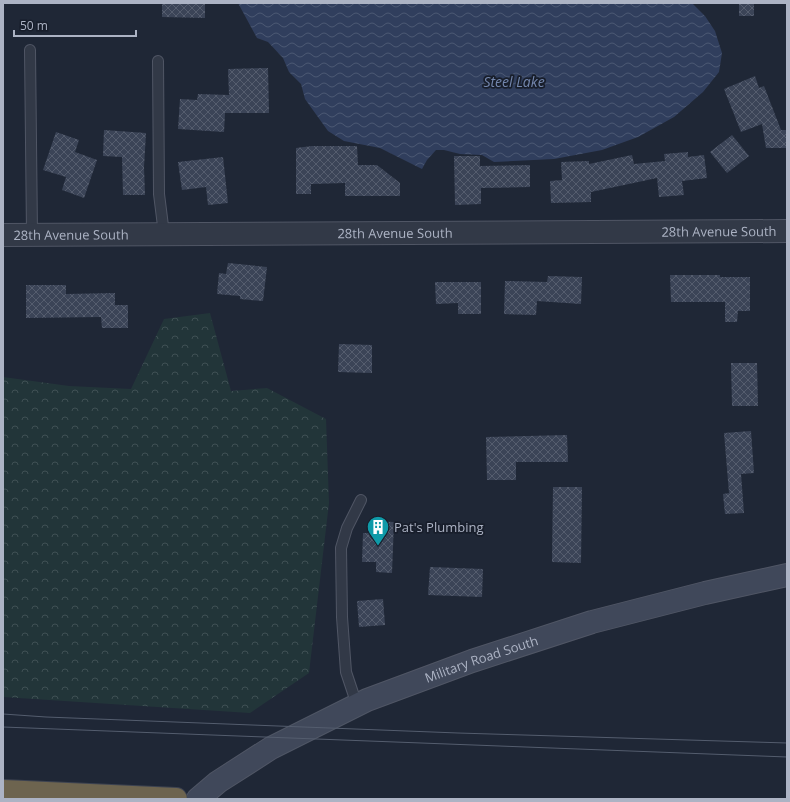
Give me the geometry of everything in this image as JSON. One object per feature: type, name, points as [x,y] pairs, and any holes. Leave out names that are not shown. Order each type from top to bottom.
[{"type":"highway","points":[[3,791],[176,799]]},
{"type":"main road","name":"Military Road South","points":[[198,799],[218,782],[271,748],[367,700],[472,661],[592,622],[705,593],[787,575]]},
{"type":"street","name":"28th Avenue South","points":[[3,235],[787,231]]},
{"type":"lane","points":[[30,50],[32,234]]},
{"type":"lane","points":[[158,60],[160,194],[164,234]]},
{"type":"lane","points":[[357,705],[346,672],[342,617],[341,548],[348,528],[361,500]]},
{"type":"green space","points":[[210,313],[231,391],[267,388],[326,419],[329,503],[309,673],[250,713],[3,697],[3,377],[69,386],[131,389],[164,319]]},
{"type":"water","name":"Steel Lake","points":[[238,3],[692,3],[705,16],[715,31],[722,53],[719,72],[703,92],[674,117],[638,137],[602,150],[554,159],[494,162],[482,155],[460,154],[444,150],[436,150],[427,160],[422,169],[380,148],[344,141],[328,131],[305,99],[301,84],[289,72],[283,58],[268,42],[257,38]]},
{"type":"building","points":[[162,3],[205,3],[205,18],[162,17]]},
{"type":"building","points":[[739,3],[754,3],[754,16],[739,16]]},
{"type":"building","points":[[268,68],[269,113],[225,113],[224,132],[178,129],[180,99],[197,100],[198,94],[229,95],[228,69]]},
{"type":"building","points":[[755,76],[759,88],[764,86],[781,130],[786,130],[787,148],[766,148],[762,124],[741,132],[724,89]]},
{"type":"building","points":[[104,130],[146,133],[144,167],[145,195],[123,195],[122,157],[103,156]]},
{"type":"building","points":[[56,132],[79,140],[75,152],[97,160],[84,198],[62,190],[66,177],[43,170]]},
{"type":"building","points":[[732,135],[749,156],[727,173],[710,152]]},
{"type":"building","points":[[312,146],[357,146],[358,165],[377,165],[400,183],[400,196],[345,196],[345,183],[311,184],[311,194],[296,194],[296,148]]},
{"type":"building","points":[[688,152],[688,157],[704,155],[707,178],[682,181],[684,195],[659,197],[657,178],[591,192],[591,202],[551,203],[550,181],[562,180],[561,162],[589,161],[589,164],[632,155],[634,164],[665,161],[664,154]]},
{"type":"building","points":[[454,156],[480,156],[480,166],[530,165],[530,187],[481,188],[481,204],[455,205]]},
{"type":"building","points":[[223,157],[228,203],[208,205],[206,187],[182,190],[178,162]]},
{"type":"building","points":[[228,263],[267,267],[263,301],[240,299],[240,296],[217,294],[219,273],[226,274]]},
{"type":"building","points":[[670,275],[720,275],[720,277],[750,277],[750,311],[738,311],[737,322],[725,322],[725,302],[671,302]]},
{"type":"building","points":[[548,276],[582,277],[581,304],[537,301],[536,315],[504,314],[505,281],[547,282]]},
{"type":"building","points":[[435,282],[481,282],[481,314],[458,314],[458,303],[436,304]]},
{"type":"building","points":[[26,285],[66,285],[66,294],[115,293],[115,305],[128,305],[128,328],[102,328],[101,317],[26,318]]},
{"type":"building","points":[[339,344],[372,345],[372,373],[338,372]]},
{"type":"building","points":[[731,363],[757,363],[758,406],[732,406]]},
{"type":"building","points":[[751,431],[754,473],[741,474],[744,513],[725,514],[723,494],[729,493],[724,433]]},
{"type":"building","points":[[567,435],[568,462],[516,462],[516,480],[487,480],[486,437]]},
{"type":"building","points":[[553,487],[582,487],[581,563],[552,562]]},
{"type":"building","name":"Pat's Plumbing","points":[[371,521],[394,522],[392,573],[376,572],[376,562],[362,562],[363,533],[371,533]]},
{"type":"building","points":[[430,567],[483,569],[482,597],[428,595]]},
{"type":"building","points":[[383,599],[385,625],[359,627],[357,601]]},
{"type":"tram line","points":[[3,714],[46,717],[458,733],[787,743]]},
{"type":"tram line","points":[[3,727],[787,757]]},
{"type":"place","name":"Pat's Plumbing","points":[[378,546]]}]
